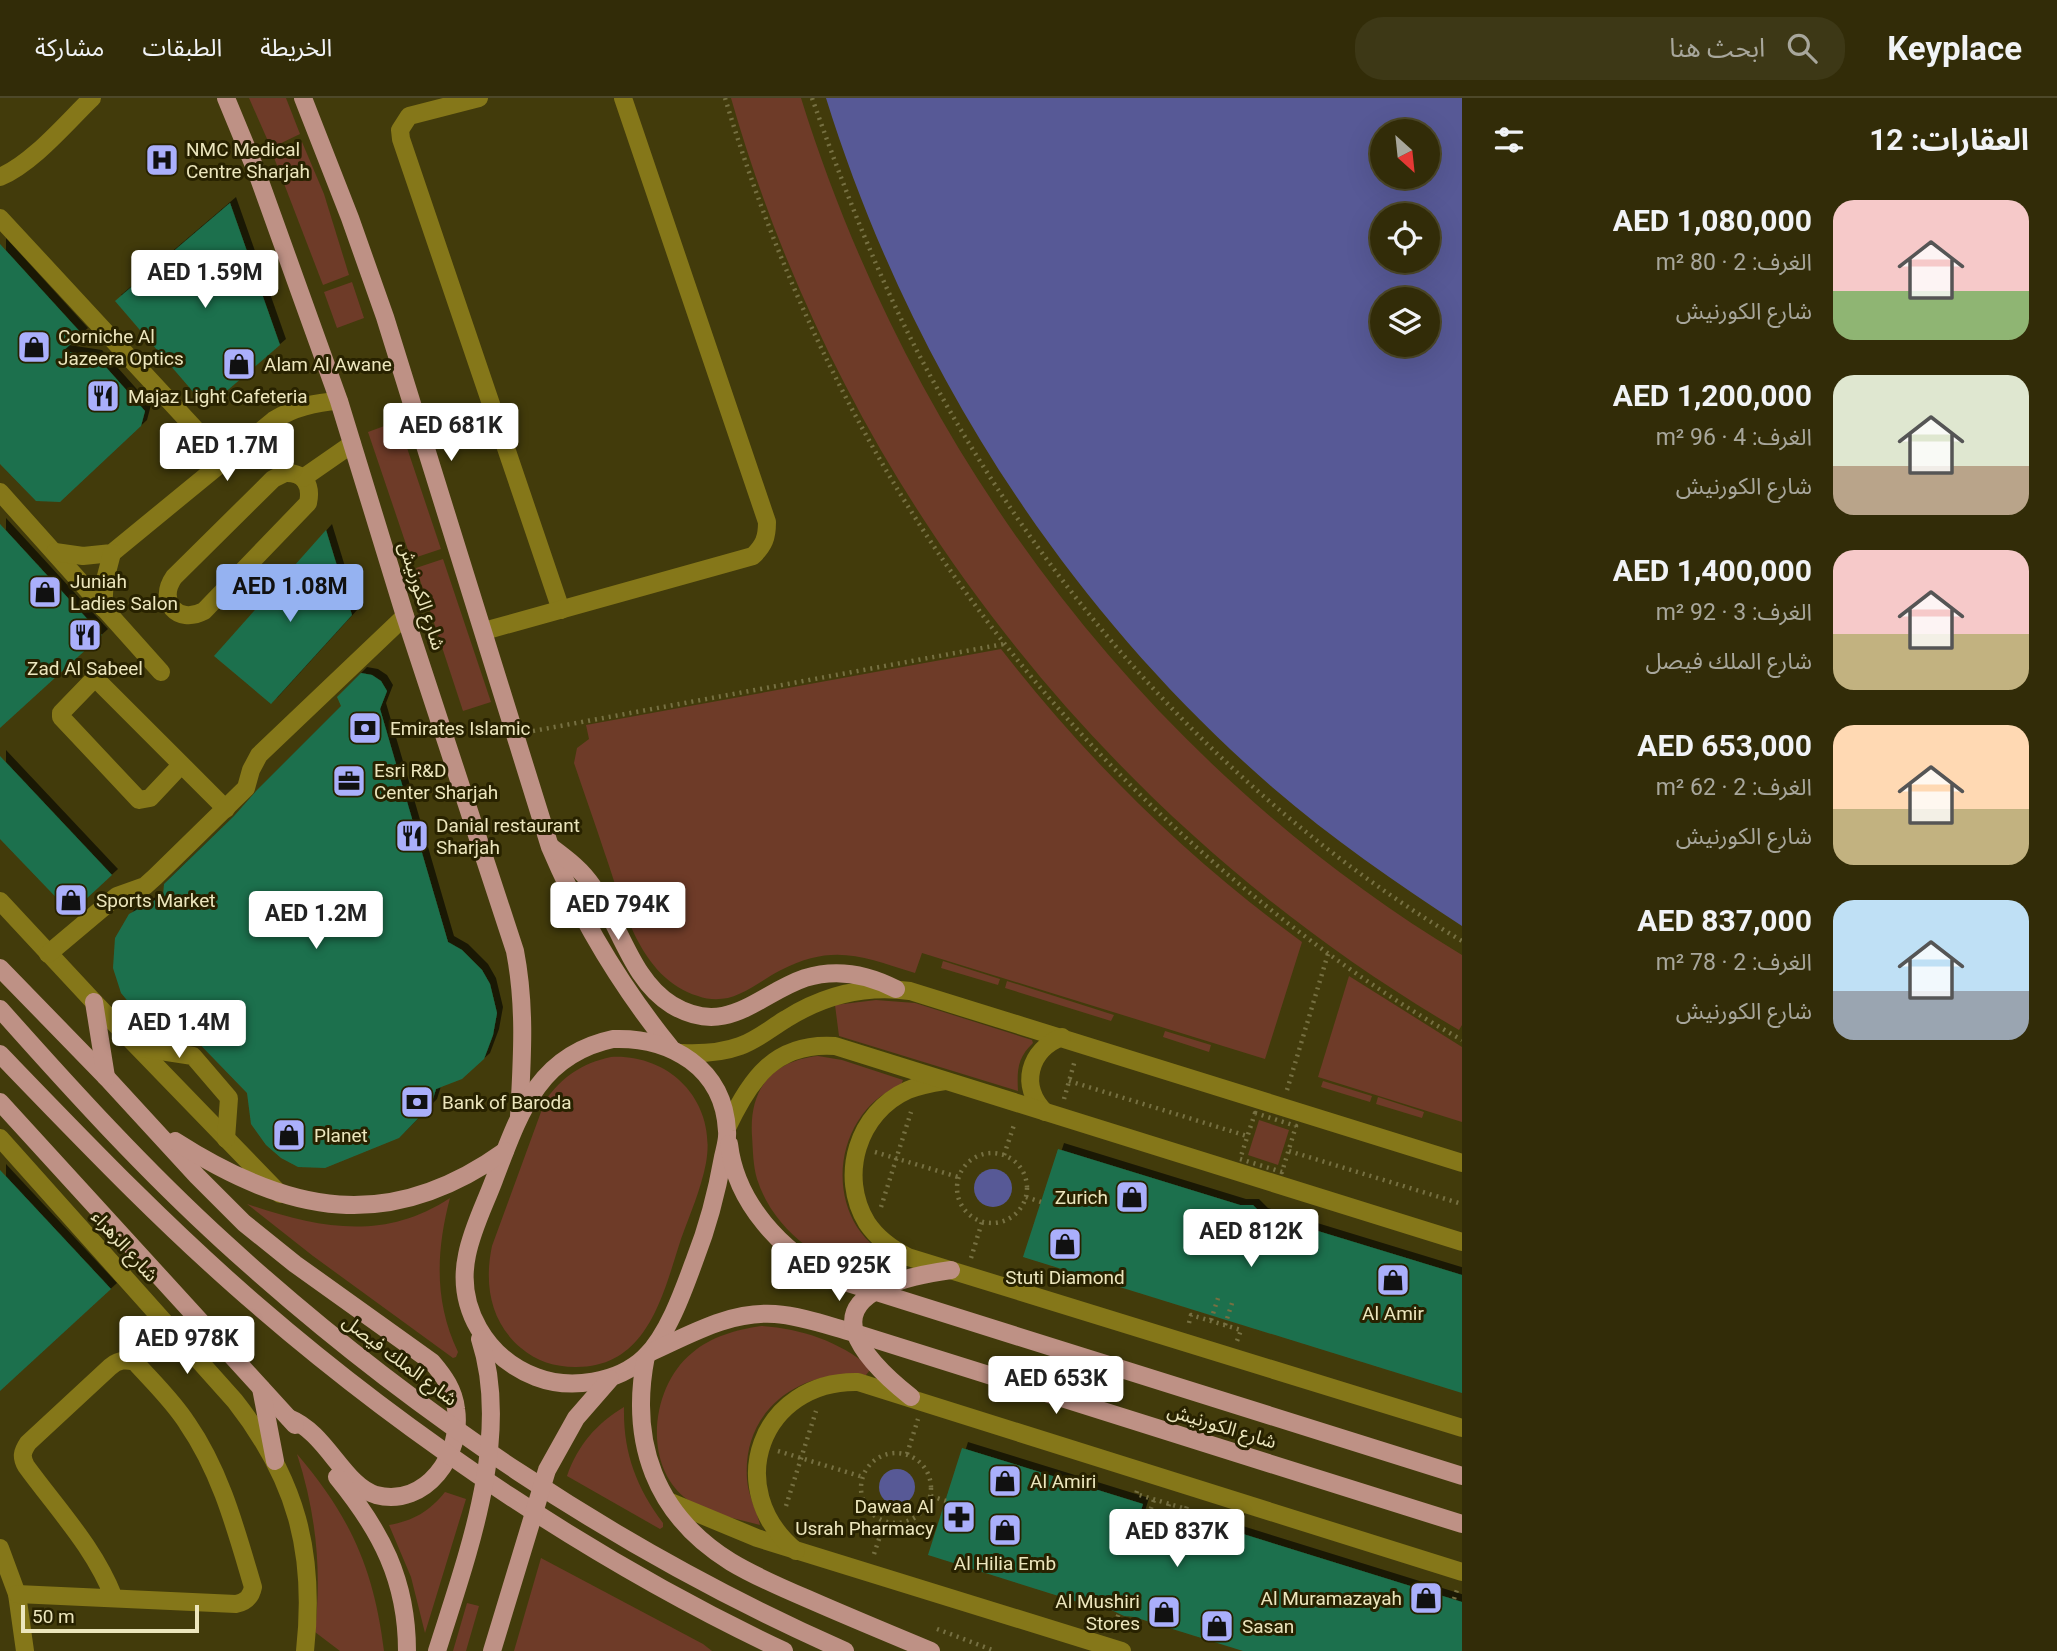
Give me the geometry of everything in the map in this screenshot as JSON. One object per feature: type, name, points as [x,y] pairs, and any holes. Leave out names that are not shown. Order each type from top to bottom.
[{"type":"main road","name":"شارع الكورنيش","points":[[226,98],[257,173],[339,401],[405,616],[515,951],[522,986],[524,1021],[519,1117]]},
{"type":"main road","points":[[303,98],[368,267],[550,847],[565,883],[602,952],[638,1006],[676,1050]]},
{"type":"main road","points":[[550,847],[574,865],[594,888],[650,986],[660,996],[686,1011],[700,1015],[729,1014],[743,1010],[802,979],[834,972],[867,976],[897,989]]},
{"type":"main road","points":[[0,968],[213,1192],[269,1244],[432,1362],[444,1376],[452,1392],[457,1427],[453,1445],[436,1476],[424,1488],[407,1496],[390,1498],[373,1494],[358,1484],[319,1438],[305,1426],[289,1418]]},
{"type":"main road","points":[[94,1002],[106,1077]]},
{"type":"main road","name":"شارع الملك فيصل","points":[[0,1009],[102,1123],[222,1240],[367,1363],[464,1434],[565,1500],[668,1562],[845,1651]]},
{"type":"main road","points":[[437,1651],[477,1512],[489,1458],[492,1416],[489,1375],[465,1289],[467,1254],[505,1151],[519,1117],[538,1084],[550,1070],[582,1048],[605,1041],[629,1039],[658,1043],[676,1050]]},
{"type":"main road","name":"شارع الكورنيش","points":[[676,1050],[699,1068],[713,1085],[722,1105],[730,1153],[744,1192],[754,1210],[781,1242],[814,1268],[832,1278],[1462,1476]]},
{"type":"main road","points":[[0,1054],[195,1248],[258,1306],[333,1367],[455,1457],[558,1526],[652,1583],[784,1651]]},
{"type":"main road","points":[[0,1102],[289,1418],[357,1502],[376,1530],[391,1561],[401,1593],[407,1627],[407,1651]]},
{"type":"main road","points":[[153,1128],[204,1159],[280,1194],[313,1203],[347,1206],[392,1202],[447,1186],[477,1171],[505,1151]]},
{"type":"main road","points":[[727,1130],[720,1171],[700,1247],[661,1337],[647,1355],[641,1382],[640,1409],[642,1435],[649,1461],[668,1501],[689,1529],[709,1547],[739,1567],[931,1651]]},
{"type":"main road","points":[[911,1397],[880,1368],[855,1333],[856,1313],[862,1301],[872,1292],[918,1275],[951,1270]]},
{"type":"main road","name":"شارع الكورنيش","points":[[613,1376],[647,1355],[715,1324],[744,1316],[791,1316],[855,1333],[1462,1524]]},
{"type":"main road","points":[[475,1322],[495,1352],[524,1373],[559,1383],[578,1384],[613,1376]]},
{"type":"main road","points":[[492,1651],[547,1470],[576,1418],[613,1376]]},
{"type":"main road","points":[[261,1388],[275,1461]]},
{"type":"street","points":[[0,177],[26,162],[92,98]]},
{"type":"street","points":[[479,98],[409,116],[400,130],[401,139],[561,610]]},
{"type":"street","points":[[484,631],[753,556],[762,547],[767,535],[767,522],[622,98]]},
{"type":"street","points":[[0,218],[224,460]]},
{"type":"street","points":[[55,552],[83,556],[112,552],[286,413],[312,403],[339,401]]},
{"type":"street","points":[[303,478],[352,443]]},
{"type":"street","points":[[292,472],[303,478],[310,494],[308,503],[302,510],[204,611],[185,616],[176,612],[169,604],[167,594],[168,585],[174,577],[272,479],[292,472]]},
{"type":"street","points":[[0,492],[161,672]]},
{"type":"street","points":[[103,608],[105,580],[112,552]]},
{"type":"street","points":[[48,954],[117,896],[150,882],[249,784],[251,770],[259,755],[405,616]]},
{"type":"street","points":[[181,765],[150,798],[139,800],[61,717],[61,713],[91,682],[98,681],[226,809]]},
{"type":"street","points":[[0,901],[280,1194]]},
{"type":"street","points":[[676,1050],[713,1053],[743,1045],[806,1008],[843,994],[897,989],[924,994],[1062,1037],[1280,1114],[1462,1163]]},
{"type":"street","points":[[1052,1114],[1032,1095],[1030,1075],[1037,1055],[1052,1041],[1062,1037]]},
{"type":"street","points":[[727,1130],[743,1098],[762,1070],[788,1052],[803,1047],[835,1046],[1462,1242]]},
{"type":"street","points":[[141,1048],[180,1052],[197,1059],[229,1098],[226,1139]]},
{"type":"street","points":[[945,1082],[907,1091],[886,1104],[869,1123],[858,1146],[853,1172],[861,1212],[876,1234],[897,1251],[908,1257],[1462,1428]]},
{"type":"street","name":"شارع الزهراء","points":[[0,1138],[235,1401],[257,1430],[275,1461],[298,1519],[307,1559],[309,1600],[305,1651]]},
{"type":"street","points":[[17,1594],[236,1604],[248,1599],[253,1587],[218,1479],[204,1449],[166,1396],[135,1363],[122,1360],[110,1367],[28,1443],[22,1453],[26,1466],[79,1534],[114,1598]]},
{"type":"street","points":[[796,1551],[777,1533],[760,1498],[757,1472],[761,1446],[772,1424],[788,1405],[821,1387],[858,1382],[1462,1572]]},
{"type":"street","points":[[668,1501],[727,1527],[796,1551],[1122,1651]]},
{"type":"street","points":[[0,1548],[17,1594],[25,1651]]},
{"type":"path","points":[[725,98],[775,245],[843,393],[891,480],[1004,644],[1067,721],[1137,793],[1220,869],[1328,954],[1396,1000],[1462,1039]]},
{"type":"path","points":[[812,98],[872,256],[920,358],[967,441],[1057,575],[1138,672],[1260,792],[1367,879],[1462,941]]},
{"type":"path","points":[[515,734],[1004,644]]},
{"type":"path","points":[[1280,1114],[1328,954]]},
{"type":"path","points":[[1052,1114],[1069,1081],[1080,1043]]},
{"type":"path","points":[[1069,1081],[1247,1136]]},
{"type":"path","points":[[880,1212],[914,1103]]},
{"type":"path","points":[[1255,1113],[1280,1114],[1296,1126],[1282,1172],[1240,1159],[1247,1136],[1255,1113]]},
{"type":"path","points":[[1004,1155],[1011,1134]]},
{"type":"path","points":[[858,1146],[958,1177]]},
{"type":"path","points":[[1289,1151],[1462,1204]]},
{"type":"path","points":[[990,1153],[1004,1155],[1017,1163],[1025,1175],[1026,1197],[1013,1217],[998,1223],[982,1222],[970,1215],[961,1205],[957,1191],[958,1177],[965,1165],[977,1156],[990,1153]]},
{"type":"path","points":[[1026,1197],[1041,1202]]},
{"type":"path","points":[[975,1245],[982,1222]]},
{"type":"path","points":[[1211,1321],[1219,1295]]},
{"type":"path","points":[[1225,1325],[1233,1300]]},
{"type":"path","points":[[785,1511],[818,1405]]},
{"type":"path","points":[[907,1454],[915,1430]]},
{"type":"path","points":[[761,1446],[863,1476]]},
{"type":"path","points":[[892,1452],[907,1454],[922,1463],[927,1470],[932,1487],[931,1496],[923,1511],[910,1520],[893,1523],[885,1521],[877,1517],[865,1503],[861,1485],[863,1476],[877,1458],[892,1452]]},
{"type":"path","points":[[931,1496],[946,1501]]},
{"type":"path","points":[[1146,1522],[1154,1500]]},
{"type":"path","points":[[1162,1527],[1169,1504]]},
{"type":"path","points":[[878,1543],[885,1521]]},
{"type":"shaded area","points":[[249,98],[286,98],[300,134],[271,148]]},
{"type":"shaded area","points":[[731,98],[801,98],[848,229],[906,355],[975,474],[1054,587],[1142,693],[1240,790],[1347,877],[1462,955],[1462,1025],[1459,1030],[1332,947],[1213,853],[1104,748],[1005,634],[918,510],[842,379],[780,242]]},
{"type":"shaded area","points":[[302,142],[324,194],[349,275],[323,285],[273,155]]},
{"type":"shaded area","points":[[352,282],[364,318],[337,328],[324,292]]},
{"type":"shaded area","points":[[398,421],[441,549],[411,559],[368,432]]},
{"type":"shaded area","points":[[443,559],[491,702],[463,711],[416,568]]},
{"type":"shaded area","points":[[1001,649],[1069,730],[1141,806],[1219,877],[1302,942],[1265,1059],[922,953],[915,973],[848,955],[817,957],[781,970],[739,994],[719,999],[703,998],[678,987],[647,957],[627,917],[574,763],[577,748],[589,739],[586,725]]},
{"type":"shaded area","points":[[943,961],[1000,979],[998,985],[941,968]]},
{"type":"shaded area","points":[[1349,976],[1462,1047],[1462,1122],[1318,1077]]},
{"type":"shaded area","points":[[1007,981],[1114,1015],[1111,1021],[1005,988]]},
{"type":"shaded area","points":[[876,1000],[915,1003],[1032,1040],[1033,1043],[1019,1065],[1018,1091],[839,1036],[835,1005]]},
{"type":"shaded area","points":[[1165,1031],[1211,1045],[1209,1052],[1163,1037]]},
{"type":"shaded area","points":[[818,1056],[842,1060],[903,1080],[901,1085],[882,1095],[867,1109],[855,1126],[847,1145],[843,1166],[843,1187],[857,1227],[877,1249],[902,1265],[903,1270],[900,1272],[855,1269],[813,1250],[779,1219],[766,1200],[757,1179],[753,1158],[752,1120],[759,1092],[776,1071],[787,1064]]},
{"type":"shaded area","points":[[611,1057],[633,1058],[653,1064],[670,1073],[685,1086],[697,1102],[704,1120],[708,1141],[706,1163],[667,1282],[649,1324],[636,1341],[620,1355],[600,1364],[560,1366],[539,1360],[527,1353],[502,1326],[489,1288],[492,1246],[545,1101],[558,1085],[574,1072]]},
{"type":"shaded area","points":[[1323,1081],[1372,1096],[1370,1102],[1321,1087]]},
{"type":"shaded area","points":[[1378,1097],[1424,1112],[1422,1118],[1376,1104]]},
{"type":"shaded area","points":[[1259,1120],[1289,1130],[1278,1165],[1248,1155]]},
{"type":"shaded area","points":[[450,1198],[442,1237],[440,1276],[445,1314],[458,1352],[453,1358],[313,1256],[247,1204],[325,1224],[375,1226],[425,1212]]},
{"type":"shaded area","points":[[761,1326],[805,1333],[832,1343],[858,1358],[870,1367],[870,1370],[866,1375],[819,1378],[798,1386],[780,1398],[765,1413],[754,1432],[748,1454],[748,1485],[760,1525],[710,1511],[684,1497],[671,1482],[662,1464],[657,1424],[668,1384],[678,1367],[692,1353],[725,1335]]},
{"type":"shaded area","points":[[624,1407],[626,1439],[633,1468],[645,1496],[663,1523],[660,1529],[567,1476],[589,1436]]},
{"type":"shaded area","points":[[297,1454],[332,1499],[357,1545],[374,1594],[384,1651],[340,1651],[315,1632],[318,1586],[316,1542],[309,1498]]},
{"type":"shaded area","points":[[445,1492],[466,1499],[425,1633],[411,1577],[389,1525],[420,1514]]},
{"type":"shaded area","points":[[541,1558],[703,1644],[712,1651],[514,1651]]},
{"type":"shaded area","points":[[467,1603],[479,1606],[466,1651],[453,1651]]},
{"type":"water","points":[[826,98],[1462,98],[1462,926],[1364,860],[1272,787],[1196,716],[1125,640],[1060,559],[1001,474],[948,385],[901,292],[860,196]]},
{"type":"water","points":[[993,1169],[1006,1175],[1012,1188],[1006,1201],[993,1207],[980,1201],[974,1188],[980,1175]]},
{"type":"water","points":[[897,1469],[910,1474],[915,1487],[910,1500],[897,1505],[884,1500],[879,1487],[884,1474]]},
{"type":"building","points":[[230,203],[280,345],[207,408],[115,301]]},
{"type":"building","points":[[0,244],[82,334],[63,351],[96,356],[145,411],[141,426],[60,502],[36,501],[0,464]]},
{"type":"building","points":[[0,524],[102,635],[0,728]]},
{"type":"building","points":[[326,530],[352,615],[271,704],[214,656]]},
{"type":"building","points":[[361,673],[372,675],[381,681],[387,691],[380,709],[448,942],[462,950],[482,970],[490,984],[497,1013],[493,1035],[484,1059],[462,1079],[436,1089],[431,1105],[399,1138],[325,1168],[298,1167],[281,1158],[266,1145],[251,1124],[247,1093],[184,1028],[165,1025],[136,1011],[121,993],[113,968],[115,938],[129,914],[163,896],[164,884],[341,706],[337,697]]},
{"type":"building","points":[[0,756],[112,875],[71,913],[0,839]]},
{"type":"building","points":[[1058,1149],[1240,1205],[1253,1205],[1262,1214],[1462,1275],[1462,1393],[1023,1257]]},
{"type":"building","points":[[0,1170],[111,1289],[0,1391]]},
{"type":"building","points":[[962,1448],[1143,1504],[1138,1520],[1177,1531],[1182,1515],[1462,1602],[1462,1651],[1243,1651],[1124,1616],[1101,1605],[1100,1609],[928,1555]]},
{"type":"place","name":"NMC Medical Centre Sharjah","points":[[162,160]]},
{"type":"place","name":"Corniche Al Jazeera Optics","points":[[34,347]]},
{"type":"place","name":"Alam Al Awane","points":[[239,364]]},
{"type":"place","name":"Majaz Light Cafeteria","points":[[103,396]]},
{"type":"place","name":"Juniah Ladies Salon","points":[[45,592]]},
{"type":"place","name":"Zad Al Sabeel","points":[[85,635]]},
{"type":"place","name":"Emirates Islamic","points":[[365,728]]},
{"type":"place","name":"Esri R&D Center Sharjah","points":[[349,781]]},
{"type":"place","name":"Danial restaurant Sharjah","points":[[412,836]]},
{"type":"place","name":"Sports Market","points":[[71,900]]},
{"type":"place","name":"Bank of Baroda","points":[[417,1102]]},
{"type":"place","name":"Planet","points":[[289,1135]]},
{"type":"place","name":"Zurich","points":[[1132,1197]]},
{"type":"place","name":"Stuti Diamond","points":[[1065,1244]]},
{"type":"place","name":"Al Amir","points":[[1393,1280]]},
{"type":"place","name":"Al Amiri","points":[[1005,1481]]},
{"type":"place","name":"Dawaa Al Usrah Pharmacy","points":[[959,1517]]},
{"type":"place","name":"Al Hilia Emb","points":[[1005,1530]]},
{"type":"place","name":"Al Muramazayah","points":[[1426,1598]]},
{"type":"place","name":"Al Mushiri Stores","points":[[1164,1612]]},
{"type":"place","name":"Sasan","points":[[1217,1626]]}]
